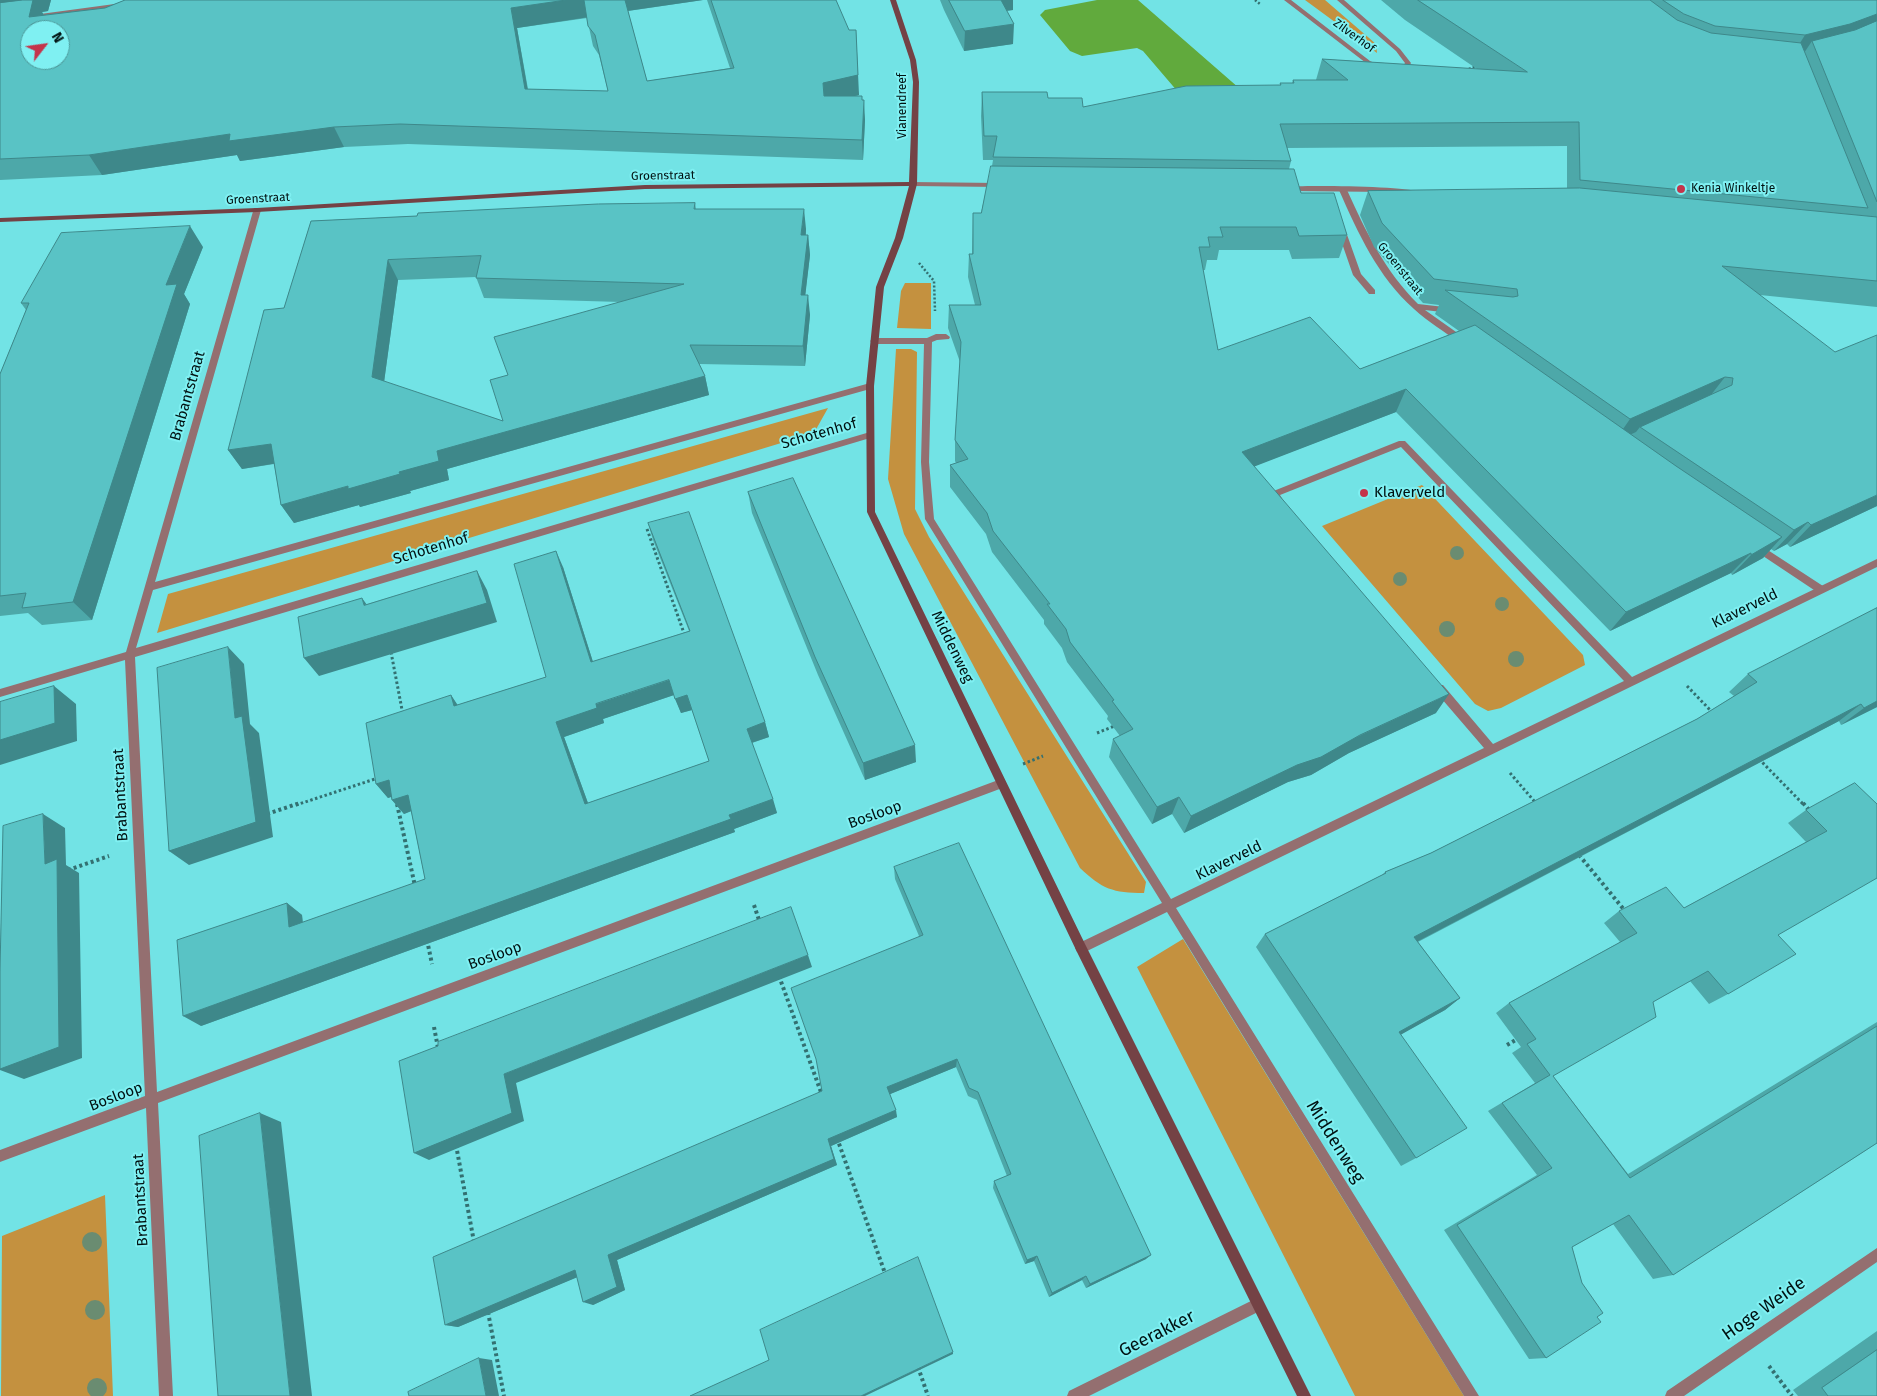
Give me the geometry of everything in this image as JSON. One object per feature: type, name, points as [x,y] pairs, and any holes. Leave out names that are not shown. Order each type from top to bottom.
[{"type":"street","points":[[80,10],[83,0]]},
{"type":"street","name":"Vianendreef","points":[[893,0],[913,60],[916,82],[913,184]]},
{"type":"street","name":"Zilverhof","points":[[1287,0],[1368,62],[1389,71],[1404,70],[1408,63],[1398,50],[1340,0]]},
{"type":"street","points":[[27,18],[127,4]]},
{"type":"street","name":"Groenstraat","points":[[0,220],[256,210],[645,187],[913,184],[1009,185]]},
{"type":"street","name":"Middenweg","points":[[913,184],[899,238],[880,287],[870,386],[871,512],[1081,948],[1257,1305],[1304,1396]]},
{"type":"street","points":[[1277,189],[1390,190],[1420,193]]},
{"type":"street","points":[[1327,190],[1330,199]]},
{"type":"street","name":"Groenstraat","points":[[1343,190],[1369,248],[1416,307],[1469,345]]},
{"type":"street","name":"Brabantstraat","points":[[166,1396],[130,654],[256,210]]},
{"type":"street","points":[[1339,224],[1357,275],[1372,292]]},
{"type":"street","points":[[1416,307],[1463,312]]},
{"type":"street","points":[[874,341],[946,337]]},
{"type":"street","name":"Middenweg","points":[[932,339],[925,462],[930,519],[1072,744],[1168,907],[1472,1396]]},
{"type":"street","points":[[148,588],[870,386]]},
{"type":"street","name":"Schotenhof","points":[[0,693],[637,502],[870,435]]},
{"type":"street","points":[[1286,509],[1274,494],[1402,443],[1630,681]]},
{"type":"street","points":[[1746,539],[1820,589]]},
{"type":"street","name":"Klaverveld","points":[[1168,907],[1630,681],[1877,563]]},
{"type":"street","points":[[1435,684],[1491,750]]},
{"type":"street","name":"Bosloop","points":[[0,1156],[745,879],[999,779]]},
{"type":"street","points":[[1081,948],[1168,907]]},
{"type":"street","name":"Hoge Weide","points":[[1672,1396],[1877,1254]]},
{"type":"street","name":"Geerakker","points":[[1074,1396],[1257,1305]]},
{"type":"path","points":[[1465,70],[1484,65]]},
{"type":"path","points":[[899,238],[934,281],[932,339]]},
{"type":"path","points":[[637,502],[687,642]]},
{"type":"path","points":[[390,647],[404,724]]},
{"type":"path","points":[[1666,664],[1714,714]]},
{"type":"path","points":[[999,779],[1124,721]]},
{"type":"path","points":[[1491,750],[1541,809]]},
{"type":"path","points":[[1756,756],[1811,812]]},
{"type":"path","points":[[260,817],[382,777]]},
{"type":"path","points":[[397,802],[416,888]]},
{"type":"path","points":[[64,871],[138,846]]},
{"type":"path","points":[[1578,854],[1628,914]]},
{"type":"path","points":[[745,879],[761,925]]},
{"type":"path","points":[[426,936],[439,1056]]},
{"type":"path","points":[[778,972],[824,1102]]},
{"type":"path","points":[[1507,1045],[1523,1036]]},
{"type":"path","points":[[834,1130],[889,1286]]},
{"type":"path","points":[[456,1144],[476,1251]]},
{"type":"path","points":[[487,1309],[504,1396]]},
{"type":"path","points":[[1751,1341],[1792,1396]]},
{"type":"path","points":[[915,1359],[928,1396]]},
{"type":"shaded area","points":[[1097,0],[1138,0],[1247,95],[1190,106],[1143,51],[1137,48],[1082,56],[1070,51],[1040,15],[1045,10]]},
{"type":"shaded area","points":[[1305,0],[1325,0],[1376,44],[1377,53]]},
{"type":"shaded area","points":[[905,283],[931,283],[931,329],[897,328],[901,291]]},
{"type":"shaded area","points":[[896,349],[911,349],[917,352],[915,509],[929,537],[1146,882],[1144,893],[1116,891],[1095,881],[1080,868],[904,534],[888,479]]},
{"type":"shaded area","points":[[828,408],[814,433],[157,633],[168,594]]},
{"type":"shaded area","points":[[1422,485],[1583,655],[1585,665],[1501,708],[1488,711],[1475,704],[1322,526]]},
{"type":"shaded area","points":[[1183,939],[1464,1396],[1355,1396],[1137,967]]},
{"type":"shaded area","points":[[105,1195],[113,1396],[1,1396],[2,1236]]},
{"type":"building","points":[[23,0],[33,0],[29,17],[105,8],[125,0],[566,0],[511,8],[525,89],[608,91],[595,35],[588,26],[584,0],[625,0],[647,81],[734,68],[711,0],[836,0],[849,30],[856,30],[858,75],[823,83],[824,96],[862,96],[862,100],[864,100],[862,140],[400,124],[334,127],[229,141],[230,134],[89,155],[0,159],[0,3]]},
{"type":"building","points":[[949,0],[1001,0],[1014,24],[965,31]]},
{"type":"building","points":[[1418,0],[1650,0],[1677,20],[1711,33],[1801,43],[1868,208],[1580,180],[1579,122],[1280,124],[1291,161],[993,157],[997,136],[984,136],[982,92],[1047,92],[1048,98],[1082,98],[1083,107],[1186,86],[1281,85],[1280,83],[1294,83],[1293,80],[1348,80],[1322,59],[1527,72]]},
{"type":"building","points":[[1663,0],[1877,0],[1877,14],[1850,24],[1805,35],[1715,26],[1684,14]]},
{"type":"building","points":[[1877,21],[1877,202],[1812,41],[1855,30]]},
{"type":"building","points":[[991,166],[1294,169],[1301,193],[1334,193],[1347,235],[1299,236],[1296,227],[1220,227],[1223,237],[1208,237],[1210,247],[1199,247],[1218,350],[1310,317],[1360,369],[1475,325],[1676,466],[1782,537],[1751,555],[1751,553],[1626,612],[1406,389],[1242,452],[1449,694],[1360,735],[1321,757],[1297,765],[1191,816],[1179,797],[1157,807],[1113,739],[1133,729],[1112,701],[1114,700],[1070,642],[1066,629],[1047,604],[1050,604],[993,531],[987,513],[950,465],[968,459],[955,440],[961,342],[949,305],[981,305],[969,254],[973,254],[973,213],[981,213]]},
{"type":"building","points":[[1580,188],[1877,217],[1877,281],[1722,266],[1835,352],[1877,335],[1877,495],[1811,525],[1808,522],[1794,530],[1640,427],[1732,385],[1733,378],[1725,377],[1630,419],[1445,290],[1518,296],[1517,289],[1434,279],[1382,223],[1368,191]]},
{"type":"building","points":[[695,203],[694,209],[804,209],[801,235],[808,235],[801,295],[808,295],[803,346],[690,345],[705,376],[437,451],[439,461],[348,489],[348,486],[281,505],[271,444],[228,450],[264,310],[284,308],[311,221],[417,216],[418,213],[598,204]],"holes":[[[481,256],[476,278],[684,284],[494,337],[508,375],[490,380],[503,421],[372,377],[388,260]]]},
{"type":"building","points":[[190,226],[166,285],[177,284],[73,602],[22,608],[26,593],[0,596],[0,374],[29,303],[21,303],[61,233]]},
{"type":"building","points":[[793,478],[915,745],[863,763],[815,657],[748,492]]},
{"type":"building","points":[[689,512],[765,722],[747,729],[773,799],[729,815],[731,819],[183,1016],[177,940],[287,903],[289,927],[425,879],[408,795],[392,800],[389,780],[376,784],[366,723],[451,695],[454,706],[546,677],[514,564],[556,551],[591,662],[690,631],[648,523]],"holes":[[[669,680],[675,699],[687,695],[709,761],[585,804],[556,722],[597,708],[596,704]]]},
{"type":"building","points":[[477,571],[487,603],[304,658],[298,617],[362,598],[364,605]]},
{"type":"building","points":[[1877,608],[1877,701],[1864,708],[1861,704],[1414,937],[1460,998],[1399,1032],[1467,1128],[1416,1158],[1265,934],[1385,872],[1431,853],[1697,719],[1757,682],[1748,674]]},
{"type":"building","points":[[228,647],[235,718],[242,716],[256,822],[169,851],[157,668]]},
{"type":"building","points":[[54,686],[55,723],[0,740],[0,702]]},
{"type":"building","points":[[1855,783],[1877,804],[1877,878],[1778,935],[1796,954],[1728,994],[1708,971],[1653,1002],[1656,1017],[1553,1076],[1630,1178],[1877,1026],[1877,1143],[1673,1275],[1629,1215],[1572,1247],[1582,1283],[1603,1313],[1597,1317],[1601,1322],[1546,1358],[1457,1225],[1552,1168],[1502,1103],[1550,1075],[1527,1044],[1536,1039],[1509,1003],[1637,933],[1619,911],[1666,887],[1684,908],[1827,831],[1806,810]]},
{"type":"building","points":[[43,814],[45,864],[57,859],[59,1047],[0,1069],[3,826]]},
{"type":"building","points":[[959,843],[1151,1255],[1090,1284],[1086,1276],[1052,1293],[1037,1256],[1027,1260],[994,1181],[1011,1174],[978,1092],[969,1088],[957,1059],[887,1087],[896,1110],[828,1139],[834,1159],[608,1255],[617,1287],[583,1302],[575,1270],[445,1325],[433,1257],[822,1091],[816,1059],[791,988],[923,935],[894,867]]},
{"type":"building","points":[[791,907],[808,955],[504,1074],[512,1113],[414,1153],[399,1061],[438,1046],[438,1042]]},
{"type":"building","points":[[260,1113],[290,1396],[218,1396],[199,1136]]},
{"type":"building","points":[[918,1257],[953,1352],[861,1396],[690,1396],[769,1360],[760,1330]]},
{"type":"building","points":[[1877,1350],[1877,1396],[1828,1396],[1822,1388]]},
{"type":"building","points":[[479,1358],[486,1396],[409,1396],[408,1392]]},
{"type":"place","name":"Kenia Winkeltje","points":[[1681,189]]},
{"type":"place","name":"Klaverveld","points":[[1364,493]]}]
